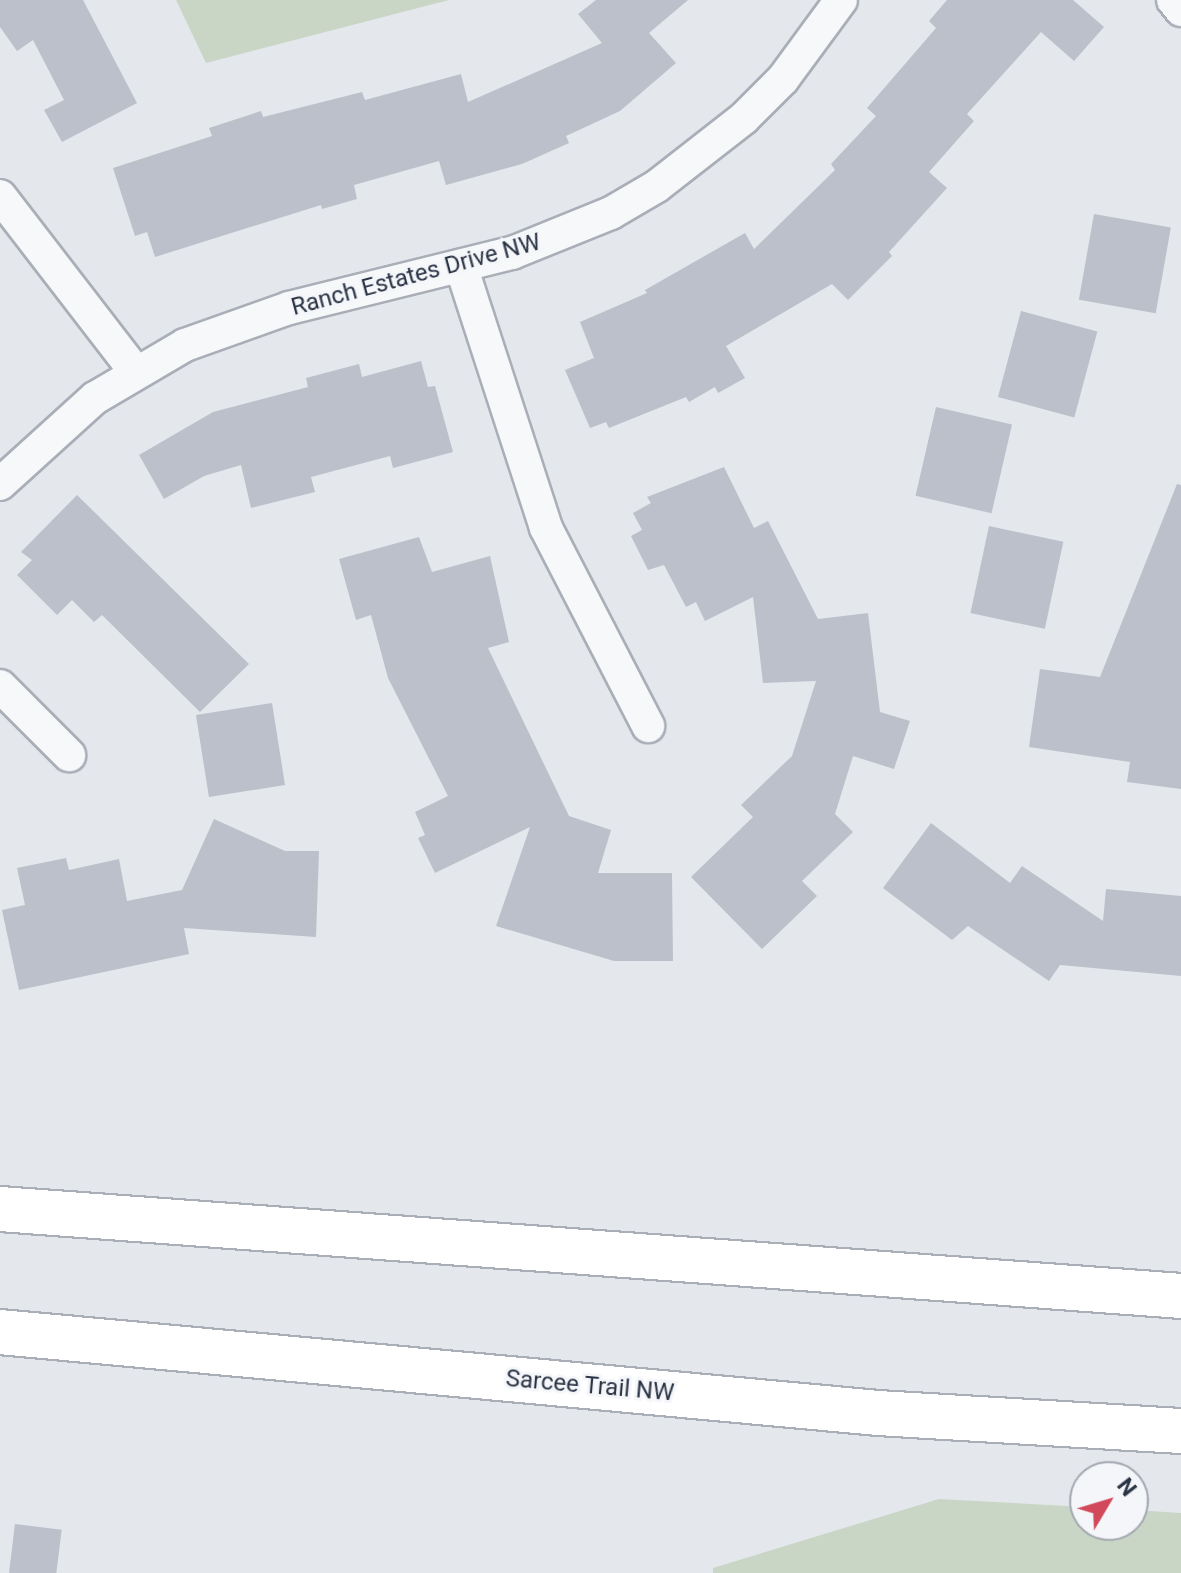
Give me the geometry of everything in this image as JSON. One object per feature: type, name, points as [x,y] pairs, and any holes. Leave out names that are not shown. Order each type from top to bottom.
[{"type":"main road","points":[[0,1209],[1181,1296]]},
{"type":"main road","name":"Sarcee Trail NW","points":[[0,1332],[878,1413],[1181,1431]]},
{"type":"street","name":"Ranch Estates Drive NW","points":[[0,484],[57,429],[135,371],[236,324],[461,266],[562,235],[657,186],[744,118],[783,79],[841,0]]},
{"type":"street","points":[[1173,0],[1181,10]]},
{"type":"street","points":[[0,196],[135,371]]},
{"type":"street","points":[[461,266],[546,528],[648,726]]},
{"type":"street","points":[[0,686],[69,755]]},
{"type":"green space","points":[[176,0],[449,0],[206,63]]},
{"type":"green space","points":[[939,1499],[1069,1506],[1069,1541],[1149,1541],[1149,1511],[1181,1513],[1181,1573],[713,1573],[713,1568]]},
{"type":"building","points":[[0,0],[83,0],[137,103],[62,142],[44,110],[64,100],[33,40],[17,51],[0,27]]},
{"type":"building","points":[[596,0],[688,0],[649,33],[676,63],[620,111],[566,136],[569,143],[522,164],[446,185],[439,161],[354,185],[357,199],[322,209],[321,205],[155,257],[147,232],[135,236],[113,168],[212,136],[209,128],[261,111],[263,117],[362,92],[365,100],[461,74],[468,102],[602,43],[578,14]]},
{"type":"building","points":[[947,0],[1073,0],[1104,27],[1074,61],[1041,32],[967,114],[974,121],[929,172],[947,188],[889,252],[892,256],[848,300],[832,284],[726,346],[745,378],[718,393],[715,387],[689,402],[686,397],[609,428],[606,422],[590,428],[565,370],[594,358],[580,322],[647,293],[645,290],[745,233],[754,249],[835,170],[831,164],[876,116],[867,108],[936,28],[929,21]]},
{"type":"building","points":[[1094,214],[1171,228],[1156,313],[1079,300]]},
{"type":"building","points":[[1021,311],[1097,331],[1074,417],[998,397]]},
{"type":"building","points":[[421,361],[428,387],[435,386],[453,452],[393,468],[390,456],[311,477],[315,492],[251,508],[241,465],[204,476],[164,499],[139,455],[213,412],[308,387],[306,378],[359,364],[362,377]]},
{"type":"building","points":[[936,407],[1012,425],[992,513],[916,496]]},
{"type":"building","points":[[724,467],[754,528],[768,521],[818,619],[868,613],[880,712],[910,721],[894,769],[853,756],[835,814],[853,832],[802,881],[817,896],[762,949],[691,877],[753,817],[741,805],[792,756],[816,681],[763,683],[753,597],[705,621],[696,602],[686,607],[664,565],[648,570],[631,536],[642,530],[633,513],[651,503],[647,497]]},
{"type":"building","points":[[1177,484],[1181,485],[1181,789],[1127,782],[1130,762],[1029,747],[1040,669],[1100,677]]},
{"type":"building","points":[[77,495],[249,664],[200,712],[102,615],[94,622],[72,600],[57,615],[17,575],[32,560],[21,552]]},
{"type":"building","points":[[989,526],[1063,542],[1045,629],[970,613]]},
{"type":"building","points":[[419,537],[432,572],[490,556],[509,642],[488,648],[569,816],[611,830],[598,873],[672,873],[673,961],[614,961],[496,926],[530,827],[435,873],[418,838],[425,835],[415,812],[448,796],[388,678],[371,615],[356,620],[339,559]]},
{"type":"building","points":[[272,703],[285,785],[209,797],[196,715]]},
{"type":"building","points":[[214,819],[285,851],[319,851],[316,937],[184,928],[189,954],[19,990],[2,910],[25,905],[17,868],[66,858],[69,870],[119,859],[127,901],[182,890]]},
{"type":"building","points":[[931,823],[1010,883],[1022,866],[1103,921],[1106,889],[1181,896],[1181,976],[1060,965],[1049,981],[968,926],[952,940],[883,888]]},
{"type":"building","points":[[15,1524],[62,1530],[56,1573],[9,1573]]}]
